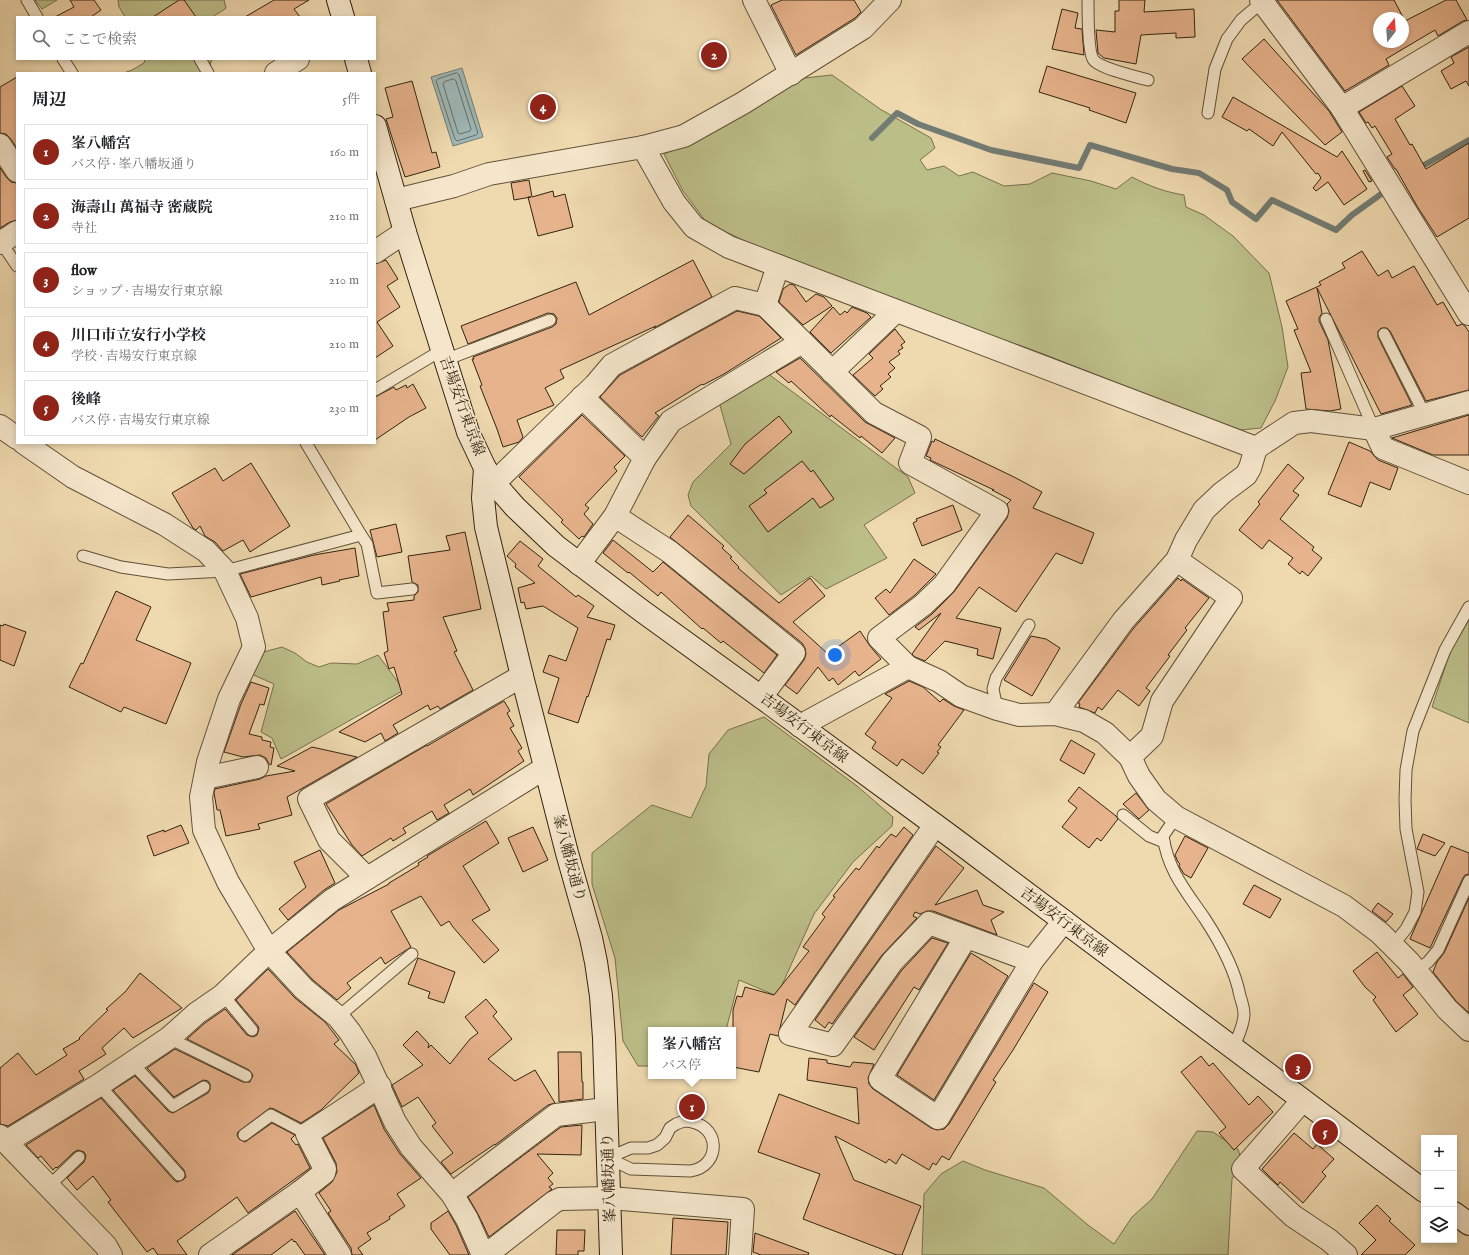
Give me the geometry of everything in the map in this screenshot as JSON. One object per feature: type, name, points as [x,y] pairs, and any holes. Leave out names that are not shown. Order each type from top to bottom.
[{"type":"street","points":[[338,0],[343,16]]},
{"type":"street","points":[[754,0],[790,74]]},
{"type":"street","points":[[396,200],[454,186],[489,174],[643,148],[684,136],[743,103],[863,28],[890,0]]},
{"type":"street","points":[[1262,1],[1342,108],[1469,314]]},
{"type":"street","points":[[1342,108],[1469,32]]},
{"type":"street","points":[[278,72],[296,60]]},
{"type":"street","points":[[356,60],[360,72]]},
{"type":"street","name":"吉場安行東京線","points":[[376,130],[405,232],[468,432],[489,475],[511,503],[535,528],[556,546],[642,611],[1064,921],[1421,1189]]},
{"type":"street","points":[[0,145],[16,169]]},
{"type":"street","points":[[643,148],[674,202],[694,227],[729,247],[1256,448]]},
{"type":"street","points":[[376,251],[405,232]]},
{"type":"street","points":[[765,305],[778,266]]},
{"type":"street","points":[[489,475],[582,397],[612,365],[735,298],[765,305],[874,413],[920,437],[910,463],[997,511],[944,585],[923,605],[879,638],[908,667],[939,681],[961,696],[997,709],[1020,715],[1055,714],[1084,721],[1105,733],[1130,758],[1156,800],[1176,817],[1344,906],[1380,933],[1393,945],[1417,970],[1447,1009],[1469,1030]]},
{"type":"street","points":[[832,372],[896,311]]},
{"type":"street","points":[[580,564],[615,516],[645,458],[671,421],[802,342]]},
{"type":"street","points":[[582,397],[645,458]]},
{"type":"street","points":[[1055,714],[1123,622],[1177,560],[1186,540],[1204,510],[1222,493],[1246,475],[1256,448],[1294,422],[1311,421],[1374,430],[1469,402]]},
{"type":"street","points":[[0,426],[16,437]]},
{"type":"street","points":[[1374,430],[1383,448],[1469,483]]},
{"type":"street","points":[[25,444],[73,477],[164,524],[206,551],[225,571],[247,618],[254,647],[229,699],[208,762],[201,797],[204,830],[228,882],[269,951],[304,989],[338,1017],[350,1032],[365,1056],[380,1086],[395,1122],[411,1147],[452,1194],[467,1219],[483,1255]]},
{"type":"street","name":"峯八幡坂通り","points":[[489,475],[483,498],[486,527],[545,768],[591,938],[596,962],[601,996],[604,1038],[611,1255]]},
{"type":"street","points":[[615,516],[670,552],[794,654],[761,697]]},
{"type":"street","points":[[1130,758],[1152,736],[1162,701],[1231,598],[1177,560]]},
{"type":"street","points":[[800,726],[908,667]]},
{"type":"street","points":[[367,878],[329,840],[309,799],[522,676]]},
{"type":"street","points":[[205,778],[257,767]]},
{"type":"street","points":[[111,1255],[106,1246],[3,1139],[98,1085],[169,1038],[197,1013],[223,995],[269,951],[332,900],[545,768]]},
{"type":"street","points":[[935,826],[790,1034],[833,1045],[892,962],[929,923],[1032,961]]},
{"type":"street","points":[[966,937],[880,1079],[938,1118],[1032,961],[1064,921]]},
{"type":"street","points":[[218,1253],[300,1192],[324,1172],[325,1169],[307,1134],[380,1086]]},
{"type":"street","points":[[1302,1101],[1243,1169],[1293,1216],[1329,1240],[1346,1255]]},
{"type":"street","points":[[452,1194],[556,1115],[606,1109]]},
{"type":"street","points":[[300,1192],[340,1255]]},
{"type":"street","points":[[486,1255],[554,1202],[560,1199],[610,1198],[744,1209],[740,1255]]},
{"type":"street","points":[[1457,1215],[1469,1224]]},
{"type":"lane","points":[[27,0],[36,16]]},
{"type":"lane","points":[[1088,0],[1088,29],[1092,59],[1098,65],[1148,80]]},
{"type":"lane","points":[[1208,114],[1214,69],[1227,39],[1241,20],[1262,1]]},
{"type":"lane","points":[[64,60],[71,72]]},
{"type":"lane","points":[[201,60],[207,72]]},
{"type":"lane","points":[[6,239],[16,264]]},
{"type":"lane","points":[[1326,319],[1374,430]]},
{"type":"lane","points":[[376,389],[444,355],[550,320]]},
{"type":"lane","points":[[1384,334],[1425,415]]},
{"type":"lane","points":[[307,444],[367,544],[377,593],[412,589]]},
{"type":"lane","points":[[83,556],[121,567],[168,574],[225,571],[361,535]]},
{"type":"lane","points":[[1393,945],[1406,929],[1415,912],[1418,892],[1406,829],[1405,800],[1406,770],[1413,732],[1444,650],[1469,607]]},
{"type":"lane","points":[[997,709],[993,689],[996,678],[1029,625]]},
{"type":"lane","points":[[1123,815],[1149,836],[1164,842]]},
{"type":"lane","points":[[1176,817],[1163,836],[1166,853],[1182,888],[1206,920],[1225,954],[1237,982],[1244,1014],[1241,1030],[1233,1049]]},
{"type":"lane","points":[[1417,970],[1428,962],[1438,950],[1469,881]]},
{"type":"lane","points":[[338,1017],[412,954]]},
{"type":"lane","points":[[223,995],[252,1030]]},
{"type":"lane","points":[[169,1038],[246,1076]]},
{"type":"lane","points":[[132,1063],[173,1106],[204,1087]]},
{"type":"lane","points":[[98,1085],[179,1175]]},
{"type":"lane","points":[[244,1135],[271,1115],[307,1134]]},
{"type":"lane","points":[[684,1121],[692,1121],[706,1128],[711,1136],[713,1144],[709,1160],[698,1170],[690,1172],[631,1169],[608,1158],[631,1148],[648,1148],[657,1145],[665,1138],[670,1128],[684,1121]]},
{"type":"lane","points":[[48,1187],[79,1157]]},
{"type":"green space","points":[[35,0],[57,0],[42,9]]},
{"type":"green space","points":[[118,0],[224,0],[226,8],[214,16],[124,16],[119,7]]},
{"type":"green space","points":[[145,60],[212,60],[207,72],[127,72],[144,63]]},
{"type":"green space","points":[[832,75],[880,109],[931,138],[935,148],[920,160],[927,170],[944,166],[959,176],[973,172],[1004,186],[1030,184],[1052,173],[1091,181],[1116,189],[1132,177],[1157,188],[1184,195],[1186,207],[1204,215],[1233,236],[1269,273],[1282,327],[1288,367],[1275,401],[1261,428],[1241,430],[1167,403],[1046,355],[768,252],[707,223],[683,191],[664,154],[695,141],[804,78]]},
{"type":"green space","points":[[767,373],[908,477],[915,493],[864,525],[887,558],[826,589],[811,576],[781,595],[691,506],[688,495],[693,482],[731,444],[719,402]]},
{"type":"green space","points":[[1469,620],[1469,723],[1432,707],[1450,652]]},
{"type":"green space","points":[[282,647],[295,653],[307,662],[319,667],[331,663],[357,664],[378,655],[404,690],[281,759],[272,738],[261,732],[274,684],[249,673],[260,653]]},
{"type":"green space","points":[[764,717],[857,786],[893,817],[892,826],[853,862],[814,914],[777,996],[739,980],[727,1027],[648,1027],[648,1066],[638,1066],[623,1041],[615,958],[592,884],[592,853],[652,805],[691,818],[706,786],[709,754],[728,730]]},
{"type":"green space","points":[[1197,1131],[1213,1132],[1238,1149],[1242,1162],[1232,1179],[1228,1255],[922,1255],[924,1194],[941,1174],[963,1161],[985,1170],[1044,1188],[1088,1225],[1114,1244],[1132,1217],[1152,1199]]},
{"type":"water","points":[[462,68],[483,137],[453,146],[431,77]]},
{"type":"building","points":[[70,0],[94,0],[101,10],[92,16],[57,16],[74,7]]},
{"type":"building","points":[[179,0],[184,0],[195,16],[155,16]]},
{"type":"building","points":[[274,0],[309,0],[294,9],[299,16],[247,16]]},
{"type":"building","points":[[782,0],[854,0],[861,12],[855,18],[796,55],[771,5]]},
{"type":"building","points":[[1119,0],[1145,0],[1144,12],[1194,9],[1195,37],[1176,38],[1176,33],[1141,35],[1136,64],[1104,58],[1098,53],[1096,30],[1115,32],[1115,11],[1119,11]]},
{"type":"building","points":[[1277,0],[1394,0],[1400,12],[1373,12],[1373,48],[1405,48],[1386,59],[1389,65],[1345,91]]},
{"type":"building","points":[[1446,0],[1456,0],[1467,20],[1438,36],[1435,30],[1409,45],[1409,19]]},
{"type":"building","points":[[1062,9],[1078,13],[1075,28],[1082,29],[1084,55],[1052,49]]},
{"type":"building","points":[[1264,39],[1329,111],[1342,132],[1325,145],[1242,59]]},
{"type":"building","points":[[1469,47],[1469,86],[1466,81],[1451,89],[1441,71],[1454,63],[1451,57]]},
{"type":"building","points":[[1047,66],[1136,93],[1126,123],[1089,110],[1090,108],[1039,92]]},
{"type":"building","points":[[16,78],[16,147],[6,134],[0,133],[0,87]]},
{"type":"building","points":[[412,81],[432,153],[436,152],[440,167],[405,177],[386,119],[393,117],[385,88]]},
{"type":"building","points":[[1402,86],[1415,106],[1395,119],[1410,145],[1412,144],[1426,169],[1469,143],[1469,218],[1437,237],[1396,169],[1387,157],[1392,154],[1375,126],[1372,128],[1368,122],[1366,123],[1359,112]]},
{"type":"building","points":[[1233,97],[1337,157],[1342,151],[1367,189],[1344,205],[1328,182],[1316,191],[1313,188],[1321,178],[1318,173],[1316,174],[1282,132],[1273,146],[1249,129],[1247,131],[1222,117]]},
{"type":"building","points":[[0,168],[11,182],[16,183],[16,220],[0,228]]},
{"type":"building","points":[[1365,170],[1372,181],[1369,182],[1363,171]]},
{"type":"building","points":[[529,180],[532,197],[553,191],[554,197],[565,194],[573,227],[538,236],[528,198],[514,200],[511,183]]},
{"type":"building","points":[[1362,251],[1378,276],[1388,270],[1392,278],[1414,266],[1437,305],[1443,302],[1457,326],[1462,324],[1465,326],[1469,332],[1469,390],[1426,401],[1390,331],[1387,328],[1381,328],[1378,331],[1378,337],[1412,405],[1381,414],[1317,288],[1322,313],[1319,321],[1328,340],[1341,409],[1330,411],[1306,409],[1301,373],[1311,372],[1294,330],[1298,329],[1286,301],[1321,285],[1319,282],[1345,268],[1342,263]]},
{"type":"building","points":[[386,260],[398,279],[387,286],[400,307],[377,322],[393,346],[376,357],[376,264]]},
{"type":"building","points":[[693,260],[712,297],[654,328],[656,326],[560,370],[564,378],[545,388],[554,405],[517,420],[523,437],[519,442],[503,447],[480,386],[482,385],[472,359],[474,359],[473,357],[552,327],[556,324],[557,318],[554,314],[548,313],[468,344],[461,326],[576,282],[589,315]]},
{"type":"building","points":[[790,284],[794,285],[806,302],[816,294],[824,297],[832,306],[803,325],[779,302],[783,289]]},
{"type":"building","points":[[833,307],[840,315],[845,311],[847,313],[852,307],[867,313],[871,317],[831,353],[810,332]]},
{"type":"building","points":[[737,311],[759,316],[781,338],[724,374],[703,385],[702,384],[655,413],[659,416],[642,437],[600,397],[620,375]]},
{"type":"building","points":[[895,329],[905,342],[901,345],[903,348],[898,351],[900,354],[889,362],[895,368],[888,374],[891,377],[880,386],[883,389],[875,396],[853,375],[873,358],[869,354]]},
{"type":"building","points":[[800,358],[865,422],[895,438],[882,453],[831,415],[830,417],[791,381],[789,383],[776,372]]},
{"type":"building","points":[[413,384],[426,408],[409,417],[376,439],[376,396],[394,387],[396,390],[406,385],[407,388]]},
{"type":"building","points":[[582,415],[625,456],[614,467],[617,471],[585,505],[589,508],[584,514],[593,524],[584,537],[582,536],[579,539],[561,522],[563,520],[519,477]]},
{"type":"building","points":[[1469,415],[1469,455],[1433,455],[1392,438]]},
{"type":"building","points":[[779,416],[792,432],[744,474],[730,464],[745,444]]},
{"type":"building","points":[[935,439],[1042,492],[1033,508],[1094,533],[1082,564],[1056,553],[1016,612],[979,587],[956,618],[1001,628],[993,659],[977,655],[978,649],[945,641],[925,661],[915,657],[912,654],[941,613],[919,630],[915,627],[932,614],[954,592],[1007,518],[1009,511],[1007,504],[1011,500],[992,490],[994,490],[930,460],[931,458],[926,456],[932,441],[934,442]]},
{"type":"building","points":[[1349,442],[1370,451],[1378,460],[1398,468],[1390,490],[1370,482],[1361,507],[1328,494]]},
{"type":"building","points":[[802,461],[811,472],[813,470],[834,499],[820,508],[813,498],[768,532],[749,506],[767,493],[764,490]]},
{"type":"building","points":[[251,463],[290,526],[250,552],[243,540],[223,551],[215,542],[205,536],[200,526],[196,530],[193,528],[172,493],[215,468],[223,481]]},
{"type":"building","points":[[1288,464],[1304,478],[1293,491],[1299,495],[1280,519],[1314,547],[1312,550],[1322,558],[1308,576],[1302,571],[1300,574],[1288,564],[1293,558],[1269,540],[1262,549],[1239,530],[1260,504],[1258,502]]},
{"type":"building","points":[[953,505],[962,530],[922,546],[913,523],[917,521],[916,519]]},
{"type":"building","points":[[688,515],[724,546],[722,548],[732,557],[730,558],[739,567],[738,568],[779,603],[810,578],[825,596],[793,622],[828,654],[860,631],[881,659],[859,676],[855,671],[838,685],[833,678],[829,681],[818,667],[797,694],[785,685],[804,660],[806,654],[802,643],[670,537]]},
{"type":"building","points":[[396,524],[402,552],[377,557],[370,530]]},
{"type":"building","points":[[465,532],[481,609],[443,617],[457,651],[454,652],[473,690],[440,709],[438,706],[430,710],[428,705],[393,725],[398,733],[385,741],[381,733],[365,742],[339,732],[402,694],[394,667],[389,669],[384,653],[388,651],[383,612],[389,611],[387,603],[414,600],[414,596],[418,592],[418,585],[412,582],[408,556],[450,550],[446,536]]},
{"type":"building","points":[[613,540],[653,572],[663,562],[777,655],[764,673],[723,641],[721,643],[703,628],[702,629],[661,592],[658,596],[603,553]]},
{"type":"building","points":[[520,541],[543,559],[538,566],[576,597],[578,595],[594,606],[587,617],[615,625],[610,640],[607,639],[578,723],[548,713],[559,678],[543,672],[549,655],[566,661],[578,628],[543,606],[526,609],[524,602],[521,603],[518,588],[535,583],[515,567],[516,564],[507,556]]},
{"type":"building","points":[[355,548],[359,576],[339,580],[340,581],[322,585],[321,577],[251,597],[240,574],[314,555]]},
{"type":"building","points":[[914,559],[936,574],[915,595],[889,615],[875,598],[886,589],[890,593]]},
{"type":"building","points":[[1178,578],[1181,581],[1182,579],[1209,598],[1185,628],[1187,630],[1146,688],[1150,691],[1139,706],[1118,690],[1102,710],[1098,707],[1095,713],[1079,707],[1080,704],[1078,703],[1133,629]]},
{"type":"building","points":[[116,591],[151,607],[136,640],[191,663],[166,724],[124,707],[121,712],[69,687],[81,663],[83,664]]},
{"type":"building","points":[[4,624],[26,632],[14,666],[0,660],[0,625],[3,626]]},
{"type":"building","points":[[1031,636],[1046,639],[1060,648],[1032,696],[1004,680]]},
{"type":"building","points":[[909,681],[923,687],[940,702],[943,699],[964,710],[938,745],[941,747],[937,752],[939,753],[923,774],[902,759],[897,766],[872,748],[876,742],[865,734],[892,698],[885,694]]},
{"type":"building","points":[[251,682],[269,688],[264,705],[260,704],[249,734],[262,737],[262,740],[271,742],[270,747],[274,748],[271,765],[266,758],[260,755],[243,757],[224,752],[241,704]]},
{"type":"building","points":[[504,701],[510,711],[507,713],[514,726],[510,728],[522,748],[518,751],[524,761],[473,795],[470,789],[444,805],[449,813],[437,820],[432,811],[403,828],[406,833],[393,841],[391,838],[362,856],[352,845],[326,804]]},
{"type":"building","points":[[1071,740],[1095,754],[1084,774],[1060,760]]},
{"type":"building","points":[[312,747],[357,757],[287,797],[292,815],[258,824],[260,829],[226,836],[220,810],[217,810],[214,793],[215,789],[260,779],[266,776],[295,771],[277,766]]},
{"type":"building","points":[[1079,787],[1118,819],[1101,841],[1097,838],[1089,848],[1062,827],[1077,808],[1068,801]]},
{"type":"building","points":[[1136,793],[1149,810],[1139,819],[1123,804]]},
{"type":"building","points":[[486,821],[499,843],[463,866],[490,910],[472,920],[499,950],[484,963],[449,921],[441,926],[421,896],[391,911],[411,947],[385,964],[381,957],[347,983],[351,988],[337,1000],[313,980],[287,952],[339,910],[389,884],[419,865],[418,863],[428,857],[427,856]]},
{"type":"building","points":[[181,825],[189,843],[154,856],[147,836],[164,830],[164,832]]},
{"type":"building","points":[[533,827],[548,860],[523,872],[508,838]]},
{"type":"building","points":[[904,827],[913,835],[795,1005],[787,999],[778,1036],[770,1034],[759,1072],[736,1068],[736,1027],[733,1027],[733,1010],[737,996],[742,997],[745,987],[774,995],[809,951],[803,947],[825,917],[822,914],[835,897],[833,896],[856,868],[859,870],[877,846],[879,848],[891,834],[896,837]]},
{"type":"building","points":[[1423,834],[1445,843],[1435,856],[1417,849]]},
{"type":"building","points":[[1185,836],[1208,848],[1191,878],[1184,874],[1175,855]]},
{"type":"building","points":[[936,846],[964,868],[935,905],[977,890],[983,905],[1004,912],[991,920],[997,935],[933,911],[927,911],[920,914],[915,912],[913,916],[917,918],[882,955],[832,1024],[829,1022],[825,1028],[815,1020]]},
{"type":"building","points":[[1451,846],[1469,853],[1469,874],[1465,875],[1463,878],[1430,948],[1410,939]]},
{"type":"building","points":[[320,850],[335,883],[324,890],[288,920],[279,909],[306,887],[294,862]]},
{"type":"building","points":[[1254,885],[1281,899],[1270,918],[1243,904]]},
{"type":"building","points":[[1469,898],[1469,1013],[1456,1001],[1433,972],[1437,962],[1444,953]]},
{"type":"building","points":[[1378,903],[1393,914],[1386,922],[1372,911]]},
{"type":"building","points":[[932,938],[948,943],[919,990],[914,987],[874,1050],[854,1037],[902,970]]},
{"type":"building","points":[[1377,952],[1398,978],[1403,974],[1413,987],[1403,995],[1418,1014],[1396,1032],[1373,1000],[1376,997],[1365,987],[1353,971]]},
{"type":"building","points":[[971,953],[1008,976],[934,1100],[897,1075]]},
{"type":"building","points":[[418,958],[455,972],[444,1003],[428,998],[430,992],[408,984]]},
{"type":"building","points":[[268,969],[295,998],[325,1022],[339,1040],[334,1044],[356,1065],[359,1073],[321,1110],[301,1123],[270,1108],[238,1132],[237,1135],[239,1139],[245,1142],[272,1123],[295,1135],[291,1139],[296,1145],[298,1144],[310,1168],[248,1213],[237,1197],[177,1241],[187,1255],[158,1255],[153,1248],[147,1252],[108,1202],[111,1200],[93,1176],[77,1190],[67,1178],[84,1162],[86,1156],[84,1152],[78,1150],[74,1152],[53,1170],[41,1156],[38,1158],[26,1145],[101,1098],[174,1180],[177,1182],[183,1180],[186,1177],[184,1170],[113,1090],[135,1076],[168,1111],[173,1113],[208,1093],[210,1090],[210,1084],[208,1081],[203,1080],[174,1097],[147,1068],[175,1049],[243,1082],[250,1082],[253,1075],[249,1070],[187,1039],[205,1023],[225,1009],[247,1035],[253,1037],[257,1035],[259,1029],[258,1026],[236,1000]]},
{"type":"building","points":[[140,973],[182,1008],[133,1038],[124,1028],[102,1048],[106,1054],[79,1071],[84,1079],[8,1126],[0,1124],[0,1068],[18,1053],[36,1075],[67,1055],[63,1049],[80,1039],[79,1038],[108,1010],[106,1009],[125,992]]},
{"type":"building","points":[[1034,983],[1048,992],[993,1080],[996,1082],[949,1160],[942,1156],[936,1165],[933,1163],[929,1170],[902,1154],[896,1164],[889,1159],[886,1163],[835,1136],[854,1180],[921,1206],[902,1255],[897,1255],[803,1219],[820,1174],[758,1152],[779,1094],[859,1124],[857,1088],[807,1080],[809,1058],[827,1060],[827,1063],[850,1067],[853,1062],[874,1064],[868,1078],[869,1084],[873,1089],[931,1128],[937,1130],[944,1129],[949,1124]]},
{"type":"building","points":[[486,999],[497,1012],[493,1016],[512,1039],[488,1059],[515,1081],[535,1070],[555,1103],[548,1105],[495,1145],[451,1174],[441,1162],[453,1153],[432,1126],[436,1123],[418,1097],[402,1107],[392,1085],[423,1065],[403,1045],[417,1031],[429,1044],[428,1048],[431,1045],[450,1064],[470,1039],[478,1033],[465,1017]]},
{"type":"building","points":[[558,1052],[581,1052],[583,1099],[559,1102]]},
{"type":"building","points":[[1201,1056],[1209,1066],[1213,1063],[1249,1105],[1258,1096],[1273,1112],[1234,1150],[1219,1133],[1226,1127],[1181,1072]]},
{"type":"building","points":[[374,1105],[384,1129],[400,1154],[421,1178],[397,1194],[405,1206],[389,1217],[390,1219],[367,1233],[371,1239],[358,1248],[363,1255],[352,1255],[351,1248],[328,1213],[331,1211],[319,1193],[332,1182],[337,1172],[336,1163],[323,1138]]},
{"type":"building","points":[[582,1125],[581,1155],[537,1154],[553,1173],[548,1178],[553,1184],[549,1187],[552,1189],[489,1237],[468,1197],[561,1127]]},
{"type":"building","points":[[1294,1133],[1313,1149],[1317,1144],[1334,1159],[1322,1172],[1326,1176],[1303,1203],[1280,1182],[1278,1185],[1262,1169]]},
{"type":"building","points":[[1377,1205],[1391,1219],[1389,1221],[1415,1245],[1405,1255],[1361,1255],[1376,1240],[1359,1223]]},
{"type":"building","points":[[295,1211],[325,1255],[305,1255],[292,1239],[271,1255],[232,1255]]},
{"type":"building","points":[[448,1211],[469,1255],[450,1255],[431,1229],[431,1223]]},
{"type":"building","points":[[673,1218],[728,1222],[726,1255],[671,1255]]},
{"type":"building","points":[[557,1230],[585,1230],[584,1251],[578,1251],[578,1255],[556,1255]]},
{"type":"building","points":[[755,1233],[809,1253],[808,1255],[761,1255],[753,1252]]},
{"type":"waterway","points":[[872,138],[897,113],[918,124],[991,150],[1079,168],[1090,145],[1172,169],[1199,173],[1227,190],[1232,202],[1256,219],[1272,200],[1336,230],[1352,215],[1384,192]]},
{"type":"waterway","points":[[1417,169],[1469,140]]},
{"type":"place","name":"海壽山 萬福寺 密蔵院","points":[[714,55]]},
{"type":"place","name":"川口市立安行小学校","points":[[543,107]]},
{"type":"place","name":"flow","points":[[1298,1067]]},
{"type":"place","name":"峯八幡宮","points":[[692,1107]]},
{"type":"place","name":"後峰","points":[[1325,1132]]}]
